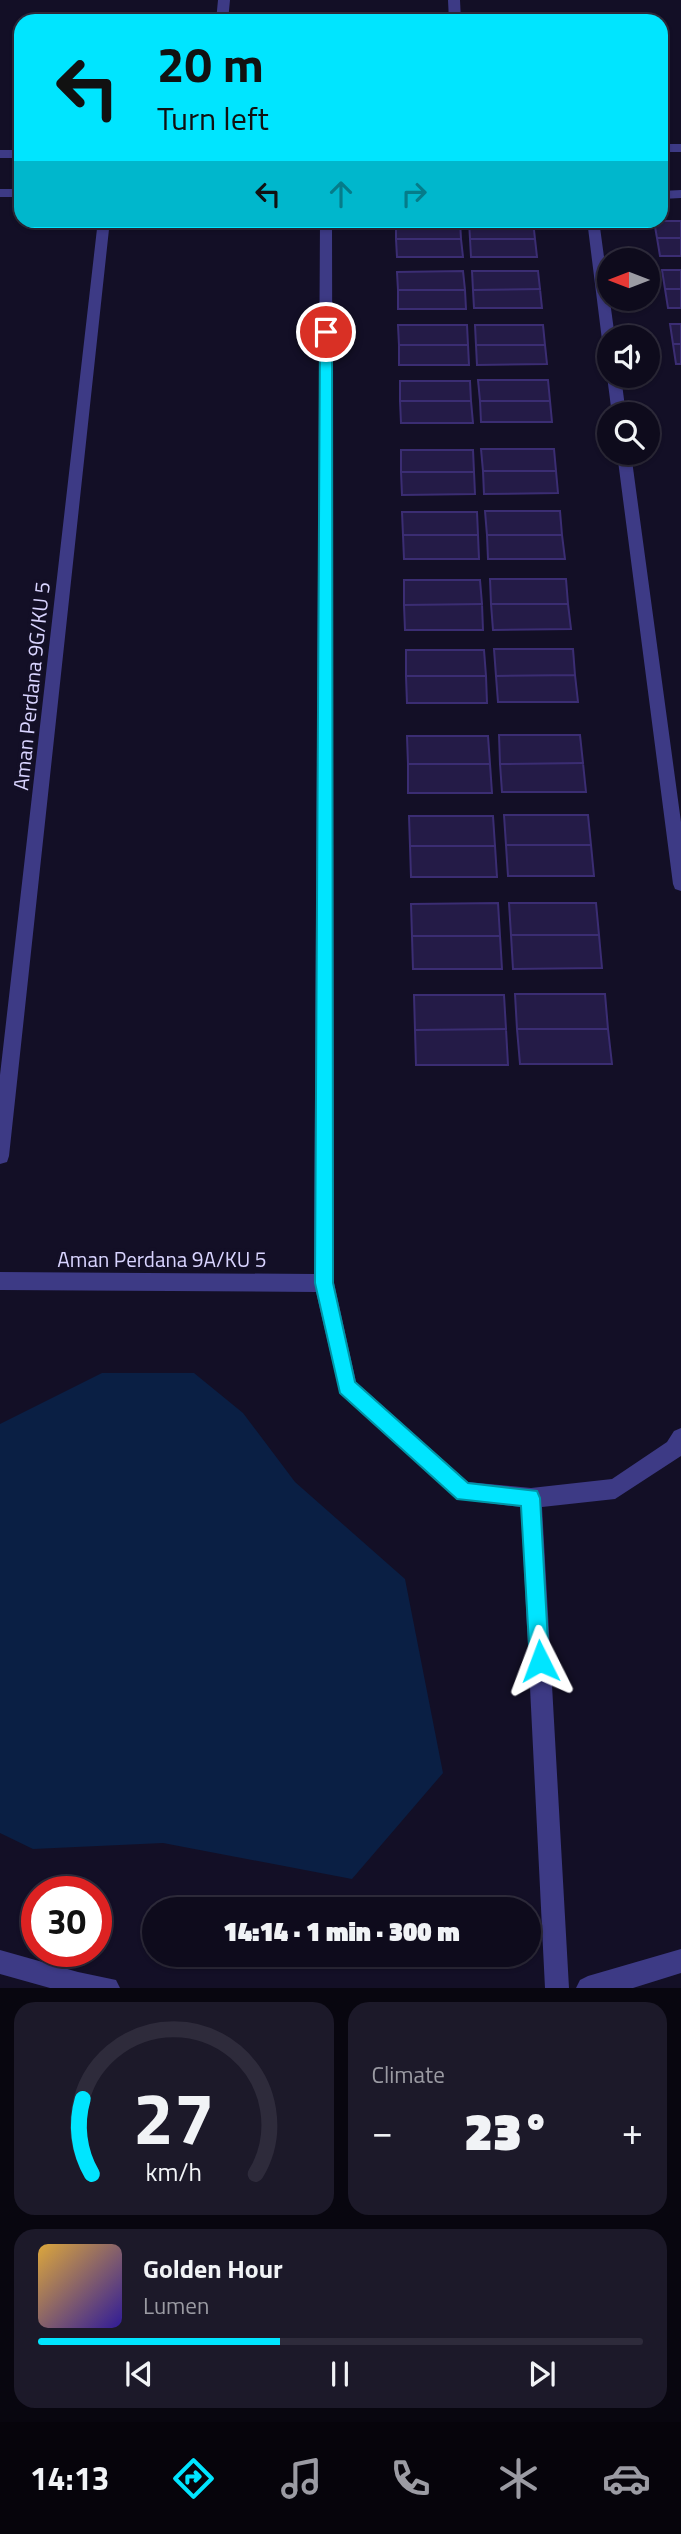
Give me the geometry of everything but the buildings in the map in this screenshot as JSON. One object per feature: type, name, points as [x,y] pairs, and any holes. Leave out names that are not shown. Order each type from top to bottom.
[{"type":"street","name":"Aman Perdana 9G/KU 5","points":[[0,1156],[103,228]]},
{"type":"street","points":[[326,228],[324,1283],[347,1387],[464,1492],[530,1498],[615,1489],[674,1449],[681,1438]]},
{"type":"street","points":[[594,228],[607,325]]},
{"type":"street","points":[[626,465],[681,884]]},
{"type":"street","name":"Aman Perdana 9A/KU 5","points":[[0,1281],[324,1283]]},
{"type":"street","points":[[530,1498],[558,1988]]},
{"type":"street","points":[[588,1988],[681,1961]]},
{"type":"street","points":[[0,1962],[78,1984],[108,1988]]},
{"type":"water","points":[[102,1373],[194,1373],[243,1413],[295,1482],[405,1579],[443,1773],[352,1879],[163,1843],[33,1849],[0,1833],[0,1424]]},
{"type":"route","points":[[326,332],[324,1283],[347,1387],[464,1492],[530,1498],[540,1661]]}]
